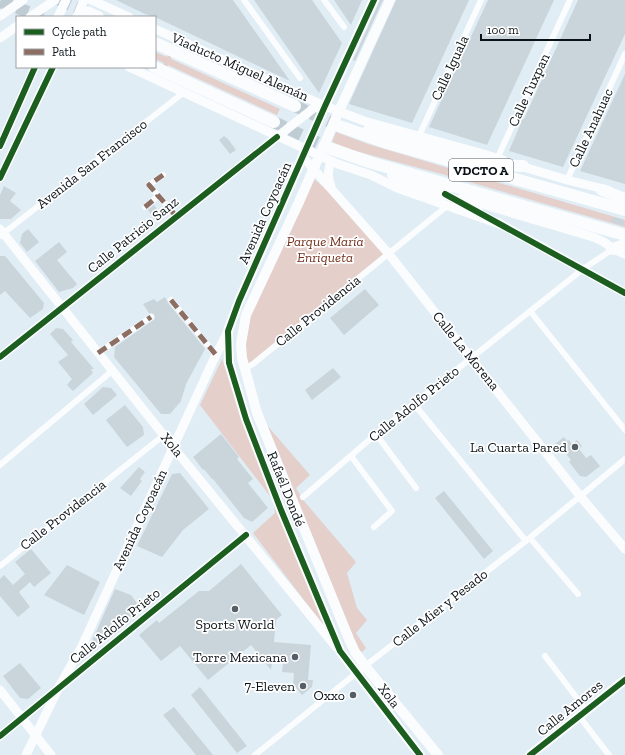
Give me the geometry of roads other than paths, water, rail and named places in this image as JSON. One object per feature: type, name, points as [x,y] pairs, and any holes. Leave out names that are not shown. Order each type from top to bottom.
[{"type":"highway","points":[[83,10],[96,16]]},
{"type":"highway","name":"Viaducto Miguel Alemán","points":[[156,43],[295,106]]},
{"type":"highway","points":[[156,68],[274,122]]},
{"type":"highway","points":[[340,121],[371,131],[398,136],[490,163],[506,166],[523,166]]},
{"type":"highway","name":"Viaducto Miguel Alemán","points":[[340,121],[387,143],[625,210]]},
{"type":"highway","name":"VDCTO A","points":[[323,152],[369,162],[625,235]]},
{"type":"highway","points":[[369,162],[446,200]]},
{"type":"highway","points":[[602,190],[625,199]]},
{"type":"highway","points":[[613,249],[625,245]]},
{"type":"main road","name":"Avenida Coyoacán","points":[[228,331],[239,300],[306,150],[321,109],[374,0]]},
{"type":"main road","points":[[323,152],[340,121],[390,0]]},
{"type":"main road","name":"Avenida Coyoacán","points":[[242,332],[246,315],[323,152]]},
{"type":"main road","name":"Rafaél Dondé","points":[[228,331],[229,363],[246,419],[281,510],[340,651]]},
{"type":"main road","name":"Rafaél Dondé","points":[[242,332],[242,358],[257,413],[349,640],[365,666]]},
{"type":"main road","name":"Xola","points":[[340,651],[356,674],[420,755]]},
{"type":"main road","name":"Xola","points":[[365,666],[438,755]]},
{"type":"main road","name":"Calle Amores","points":[[530,755],[625,680]]},
{"type":"street","points":[[0,16],[24,0]]},
{"type":"street","points":[[31,16],[55,0]]},
{"type":"street","points":[[58,16],[66,0]]},
{"type":"street","points":[[91,0],[127,16]]},
{"type":"street","points":[[244,0],[300,78]]},
{"type":"street","points":[[324,0],[344,27]]},
{"type":"street","name":"Calle Iguala","points":[[419,136],[481,0]]},
{"type":"street","name":"Calle Tuxpan","points":[[497,158],[570,0]]},
{"type":"street","points":[[0,38],[16,27]]},
{"type":"street","name":"Viaducto Miguel Alemán","points":[[156,29],[321,109],[340,121],[378,125],[497,158],[602,190],[625,193]]},
{"type":"street","name":"Calle Anahuac","points":[[567,180],[625,54]]},
{"type":"street","points":[[0,146],[35,68]]},
{"type":"street","points":[[0,178],[53,68]]},
{"type":"street","points":[[131,68],[280,135],[306,150],[323,152],[332,162],[371,175],[397,188],[593,237],[607,244],[613,249],[625,254]]},
{"type":"street","name":"Avenida San Francisco","points":[[1,233],[183,92]]},
{"type":"street","name":"Calle Patricio Sanz","points":[[0,357],[280,135],[321,109]]},
{"type":"street","name":"Calle La Morena","points":[[306,150],[314,169],[388,253],[580,496],[625,549]]},
{"type":"street","points":[[332,162],[328,170],[328,178],[337,195]]},
{"type":"street","points":[[163,175],[149,185],[176,216]]},
{"type":"street","points":[[145,207],[158,196]]},
{"type":"street","points":[[446,200],[502,225],[625,293]]},
{"type":"street","name":"Calle Providencia","points":[[244,368],[253,364],[388,253],[446,200]]},
{"type":"street","name":"Xola","points":[[1,233],[63,306],[112,371],[173,447],[340,651]]},
{"type":"street","name":"Calle Adolfo Prieto","points":[[302,497],[376,434],[530,311],[583,269],[613,249]]},
{"type":"street","points":[[170,300],[216,355]]},
{"type":"street","points":[[530,311],[625,430]]},
{"type":"street","points":[[98,353],[151,317]]},
{"type":"street","name":"Avenida Coyoacán","points":[[26,755],[59,687],[82,646],[228,331]]},
{"type":"street","points":[[0,465],[112,371]]},
{"type":"street","points":[[414,404],[528,540],[578,594]]},
{"type":"street","points":[[376,434],[416,488]]},
{"type":"street","name":"Calle Providencia","points":[[0,566],[164,435]]},
{"type":"street","points":[[350,456],[392,511],[374,526]]},
{"type":"street","name":"Calle Mier y Pesado","points":[[255,755],[365,666],[528,540],[625,459]]},
{"type":"street","name":"Calle Adolfo Prieto","points":[[0,736],[246,535]]},
{"type":"street","points":[[82,646],[89,656],[97,658]]},
{"type":"street","points":[[545,656],[609,755]]},
{"type":"street","points":[[0,690],[51,755]]},
{"type":"tunnel","points":[[59,0],[87,12]]},
{"type":"tunnel","points":[[0,2],[40,16]]},
{"type":"tunnel","points":[[295,106],[339,126]]},
{"type":"tunnel","points":[[274,122],[329,148]]},
{"type":"place","name":"La Cuarta Pared","points":[[575,447]]},
{"type":"place","name":"Sports World","points":[[235,609]]},
{"type":"place","name":"Torre Mexicana","points":[[295,657]]},
{"type":"place","name":"7-Eleven","points":[[303,686]]},
{"type":"place","name":"Oxxo","points":[[353,695]]},
{"type":"park label","name":"Parque María Enriqueta","points":[[325,250]]}]
